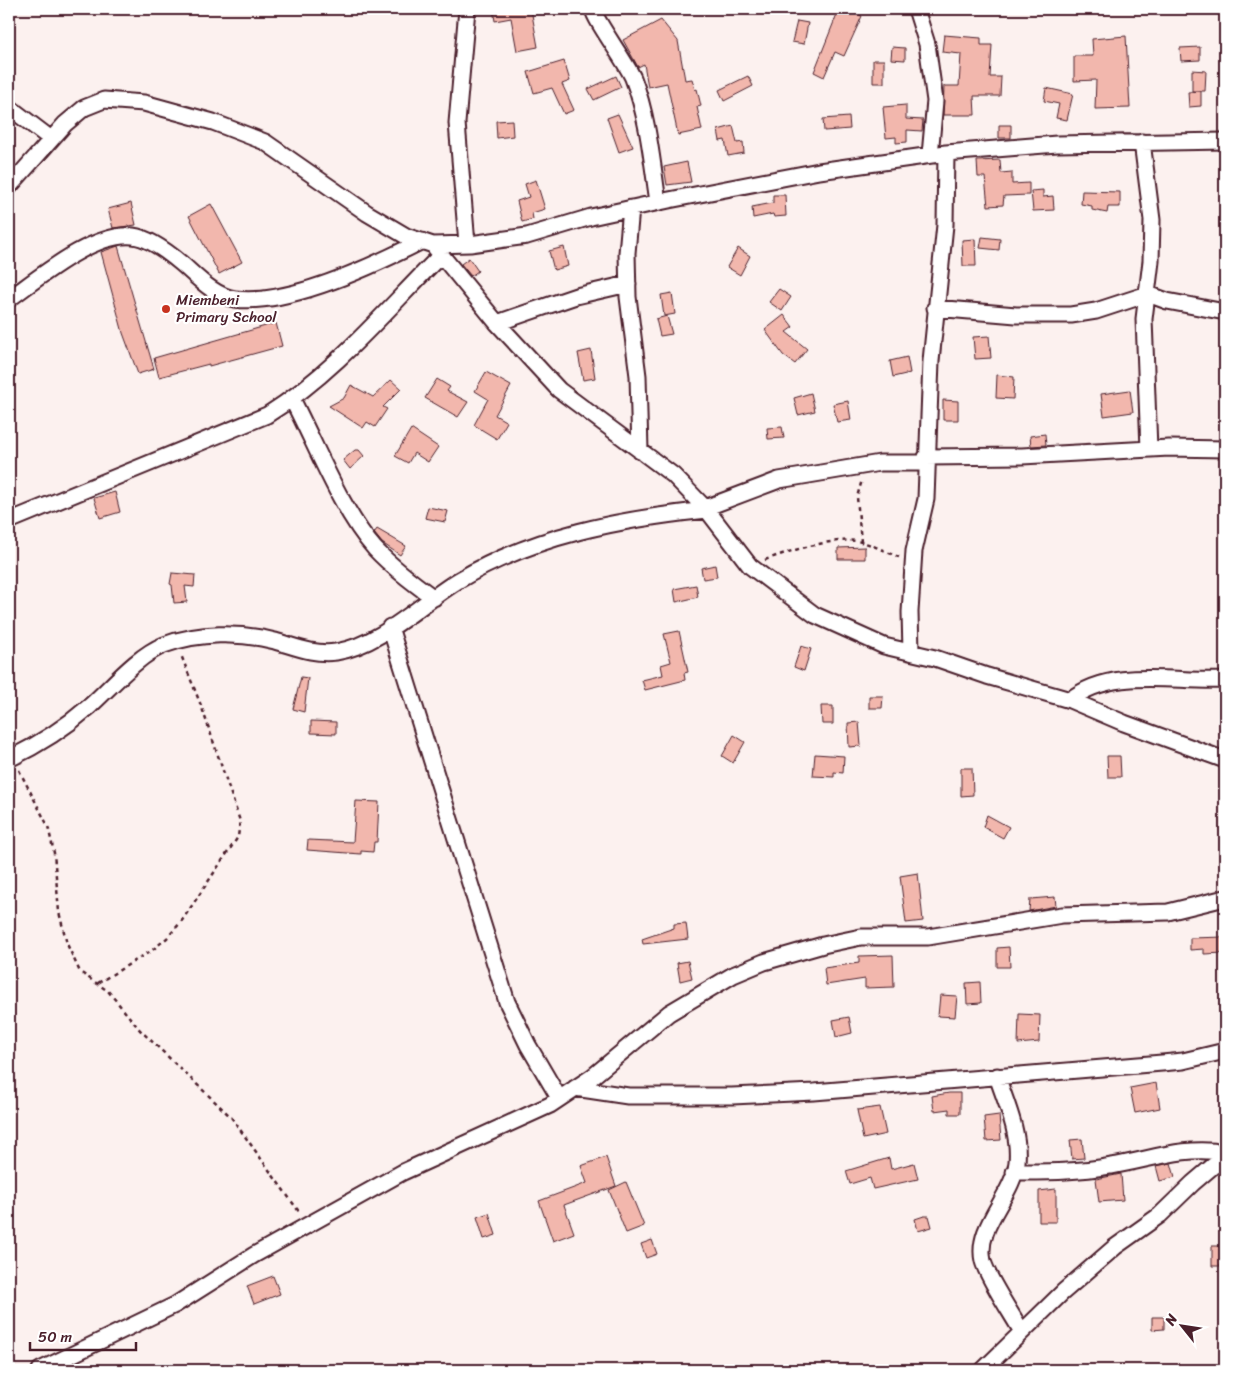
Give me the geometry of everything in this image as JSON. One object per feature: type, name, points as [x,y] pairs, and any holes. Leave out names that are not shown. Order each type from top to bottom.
[{"type":"street","points":[[467,9],[457,123],[458,160],[468,244]]},
{"type":"street","points":[[593,9],[596,19],[618,49],[632,76],[641,102],[658,202]]},
{"type":"street","points":[[916,9],[927,44],[935,101],[930,155]]},
{"type":"street","points":[[9,187],[51,139],[84,108],[104,100],[144,103],[213,122],[265,142],[367,212],[406,236],[432,247],[497,323],[559,390],[673,475],[706,509],[750,566],[787,596],[835,626],[884,646],[911,652],[1070,700],[1124,723],[1225,760]]},
{"type":"street","points":[[9,107],[51,139]]},
{"type":"street","points":[[9,299],[76,252],[102,241],[133,236],[170,254],[206,286],[234,299],[271,299],[432,247],[527,236],[631,208],[819,171],[946,153],[1058,144],[1225,141]]},
{"type":"street","points":[[1142,142],[1152,220],[1148,294],[1144,319],[1150,449]]},
{"type":"street","points":[[911,652],[910,612],[914,562],[926,498],[926,460],[935,308],[945,225],[946,153]]},
{"type":"street","points":[[631,208],[627,253],[628,284],[638,376],[640,451]]},
{"type":"street","points":[[9,521],[267,415],[292,399],[330,369],[432,247]]},
{"type":"street","points":[[497,323],[576,296],[628,284]]},
{"type":"street","points":[[935,308],[1016,315],[1072,315],[1096,311],[1148,294],[1167,301],[1225,312]]},
{"type":"street","points":[[292,399],[352,518],[375,548],[394,567],[434,598]]},
{"type":"street","points":[[11,758],[49,737],[71,722],[149,652],[176,642],[220,634],[241,635],[275,642],[307,652],[336,652],[367,640],[390,627],[459,580],[520,551],[592,526],[706,509],[779,480],[872,464],[1150,449],[1225,449]]},
{"type":"street","points":[[390,627],[507,1002],[528,1045],[559,1098]]},
{"type":"street","points":[[1070,700],[1095,684],[1115,680],[1225,680]]},
{"type":"street","points":[[40,1370],[175,1305],[254,1255],[403,1172],[519,1119],[559,1098],[592,1077],[669,1013],[733,975],[757,965],[823,944],[861,937],[928,937],[1062,915],[1168,912],[1225,898]]},
{"type":"street","points":[[575,1088],[628,1096],[723,1096],[814,1092],[1183,1061],[1225,1051]]},
{"type":"street","points":[[997,1076],[1014,1128],[1017,1161],[1011,1183],[983,1237],[983,1262],[1022,1332]]},
{"type":"street","points":[[1014,1172],[1064,1172],[1110,1166],[1171,1153],[1206,1149],[1225,1153]]},
{"type":"street","points":[[983,1370],[1115,1247],[1160,1215],[1193,1183],[1214,1166],[1225,1161]]},
{"type":"path","points":[[861,542],[857,497],[859,485],[872,464]]},
{"type":"path","points":[[750,566],[778,555],[840,541],[861,542],[914,562]]},
{"type":"path","points":[[98,983],[151,951],[167,938],[238,837],[240,820],[202,708],[176,642]]},
{"type":"path","points":[[11,758],[48,826],[54,853],[59,912],[67,944],[80,972],[108,991],[140,1030],[231,1117],[281,1184],[308,1225]]},
{"type":"building","points":[[493,9],[531,9],[538,47],[517,51],[511,18],[495,21]]},
{"type":"building","points":[[839,9],[847,9],[862,16],[844,56],[835,52],[824,77],[814,72]]},
{"type":"building","points":[[661,20],[678,41],[685,80],[692,79],[695,90],[697,89],[701,106],[697,107],[702,130],[678,135],[667,83],[648,87],[644,64],[638,67],[623,40]]},
{"type":"building","points":[[797,21],[808,23],[804,44],[792,42]]},
{"type":"building","points":[[944,35],[981,38],[981,45],[992,45],[990,77],[1001,77],[1000,96],[974,96],[975,115],[943,115],[944,86],[959,86],[961,54],[942,52]]},
{"type":"building","points":[[1126,36],[1130,108],[1095,109],[1096,80],[1074,81],[1074,56],[1093,56],[1092,39]]},
{"type":"building","points":[[892,47],[905,48],[905,60],[891,59]]},
{"type":"building","points":[[1200,47],[1200,60],[1181,61],[1180,48]]},
{"type":"building","points":[[873,60],[884,60],[884,83],[873,83]]},
{"type":"building","points":[[564,61],[570,81],[562,84],[574,110],[564,114],[552,88],[534,93],[528,72]]},
{"type":"building","points":[[1192,70],[1206,71],[1205,91],[1192,91]]},
{"type":"building","points":[[616,76],[621,87],[594,100],[588,89]]},
{"type":"building","points":[[748,76],[753,86],[724,101],[719,90]]},
{"type":"building","points":[[1046,88],[1073,94],[1067,120],[1056,118],[1059,104],[1044,101]]},
{"type":"building","points":[[1201,91],[1201,106],[1189,107],[1188,92]]},
{"type":"building","points":[[906,105],[906,119],[923,120],[922,131],[907,130],[907,142],[896,143],[896,137],[886,138],[883,107]]},
{"type":"building","points":[[618,114],[633,147],[619,152],[607,118]]},
{"type":"building","points":[[849,117],[850,129],[824,131],[823,119]]},
{"type":"building","points":[[512,120],[513,136],[497,138],[496,121]]},
{"type":"building","points":[[999,125],[1011,125],[1011,138],[999,138]]},
{"type":"building","points":[[733,126],[737,143],[743,142],[744,153],[728,156],[725,140],[720,141],[718,130]]},
{"type":"building","points":[[1000,160],[1001,173],[1012,172],[1012,184],[1029,183],[1029,195],[1004,196],[1003,205],[988,206],[985,177],[978,177],[977,161]]},
{"type":"building","points":[[687,162],[691,182],[667,185],[664,167]]},
{"type":"building","points":[[536,180],[545,209],[532,213],[533,219],[522,222],[517,201],[529,197],[525,184]]},
{"type":"building","points":[[1043,190],[1043,197],[1053,196],[1054,210],[1033,211],[1031,191]]},
{"type":"building","points":[[1082,191],[1120,192],[1120,207],[1108,207],[1107,213],[1092,210],[1092,206],[1081,204]]},
{"type":"building","points":[[773,195],[785,195],[786,216],[774,217],[773,214],[753,218],[752,207],[773,203]]},
{"type":"building","points":[[131,203],[136,225],[113,228],[108,209]]},
{"type":"building","points":[[211,204],[242,262],[219,274],[189,216]]},
{"type":"building","points":[[982,237],[1000,239],[999,250],[980,248]]},
{"type":"building","points":[[975,239],[976,266],[963,266],[962,240]]},
{"type":"building","points":[[118,246],[154,369],[138,374],[123,333],[101,252]]},
{"type":"building","points":[[564,247],[568,266],[554,270],[549,251]]},
{"type":"building","points":[[738,248],[750,256],[740,275],[727,267]]},
{"type":"building","points":[[469,258],[478,271],[471,276],[461,264]]},
{"type":"building","points":[[779,289],[791,297],[782,311],[769,302]]},
{"type":"building","points":[[672,293],[675,314],[664,316],[661,295]]},
{"type":"building","points":[[784,315],[793,327],[786,332],[807,349],[795,364],[783,355],[765,330]]},
{"type":"building","points":[[667,316],[672,334],[660,336],[656,319]]},
{"type":"building","points":[[276,323],[282,346],[209,366],[209,364],[159,377],[154,358]]},
{"type":"building","points":[[989,336],[991,358],[975,359],[973,337]]},
{"type":"building","points":[[591,350],[595,378],[583,380],[578,353]]},
{"type":"building","points":[[907,357],[910,373],[893,377],[890,361]]},
{"type":"building","points":[[486,372],[511,386],[495,415],[507,422],[497,439],[474,425],[488,399],[475,391]]},
{"type":"building","points":[[997,375],[1014,377],[1013,399],[996,398]]},
{"type":"building","points":[[437,379],[450,387],[447,391],[468,402],[458,417],[425,398]]},
{"type":"building","points":[[391,380],[401,389],[383,407],[387,409],[375,427],[367,422],[363,428],[329,406],[344,398],[351,385],[373,397]]},
{"type":"building","points":[[1130,390],[1133,412],[1104,416],[1101,394]]},
{"type":"building","points":[[811,393],[815,411],[798,415],[794,398]]},
{"type":"building","points":[[943,400],[958,401],[958,420],[943,420]]},
{"type":"building","points":[[848,401],[851,420],[837,422],[833,404]]},
{"type":"building","points":[[782,427],[784,438],[768,439],[767,428]]},
{"type":"building","points":[[411,429],[438,447],[428,462],[414,453],[408,463],[395,456]]},
{"type":"building","points":[[1045,434],[1046,445],[1031,446],[1030,436]]},
{"type":"building","points":[[355,450],[359,450],[364,456],[350,469],[343,460]]},
{"type":"building","points":[[115,492],[120,512],[100,518],[94,498]]},
{"type":"building","points":[[428,507],[448,511],[445,522],[425,518]]},
{"type":"building","points":[[377,529],[406,546],[400,555],[382,543],[374,533]]},
{"type":"building","points":[[865,547],[865,559],[838,559],[838,548]]},
{"type":"building","points":[[715,565],[717,577],[703,579],[701,568]]},
{"type":"building","points":[[172,573],[195,575],[194,587],[185,586],[187,602],[174,603],[172,585],[170,584]]},
{"type":"building","points":[[696,585],[698,597],[676,602],[674,589]]},
{"type":"building","points":[[679,631],[688,672],[684,673],[685,680],[645,690],[642,680],[663,675],[661,665],[671,662],[664,634]]},
{"type":"building","points":[[801,646],[811,649],[804,671],[794,667]]},
{"type":"building","points":[[301,677],[308,678],[304,712],[293,709]]},
{"type":"building","points":[[869,696],[883,696],[882,708],[869,708]]},
{"type":"building","points":[[821,706],[833,706],[833,724],[822,724]]},
{"type":"building","points":[[311,721],[336,722],[336,734],[311,733]]},
{"type":"building","points":[[859,722],[861,746],[849,747],[848,723]]},
{"type":"building","points":[[734,735],[745,742],[733,763],[722,756]]},
{"type":"building","points":[[815,754],[844,756],[843,773],[834,772],[834,777],[813,776]]},
{"type":"building","points":[[1107,756],[1120,756],[1121,777],[1108,777]]},
{"type":"building","points":[[961,768],[972,768],[973,795],[961,796]]},
{"type":"building","points":[[356,801],[379,802],[377,842],[374,842],[373,852],[361,851],[361,854],[307,850],[308,840],[353,842]]},
{"type":"building","points":[[987,815],[1009,827],[1003,838],[983,827]]},
{"type":"building","points":[[918,873],[923,921],[906,923],[900,876]]},
{"type":"building","points":[[1055,897],[1056,906],[1029,911],[1030,899]]},
{"type":"building","points":[[686,923],[688,939],[643,944],[642,939],[674,928],[674,924]]},
{"type":"building","points":[[1225,937],[1225,953],[1204,954],[1204,949],[1190,950],[1190,938]]},
{"type":"building","points":[[1009,947],[1010,967],[997,967],[997,948]]},
{"type":"building","points":[[893,955],[894,987],[865,988],[865,979],[826,985],[824,968],[859,963],[859,956]]},
{"type":"building","points":[[688,961],[692,978],[680,981],[677,963]]},
{"type":"building","points":[[980,982],[981,1003],[967,1004],[966,983]]},
{"type":"building","points":[[940,995],[957,996],[955,1017],[938,1016]]},
{"type":"building","points":[[1019,1014],[1040,1015],[1039,1042],[1018,1044]]},
{"type":"building","points":[[849,1017],[852,1033],[836,1037],[833,1020]]},
{"type":"building","points":[[1156,1083],[1160,1108],[1135,1113],[1130,1088]]},
{"type":"building","points":[[960,1093],[960,1114],[949,1114],[949,1109],[934,1111],[932,1096]]},
{"type":"building","points":[[880,1107],[886,1134],[863,1139],[857,1110]]},
{"type":"building","points":[[999,1115],[1001,1140],[986,1141],[984,1117]]},
{"type":"building","points":[[1082,1139],[1084,1158],[1072,1159],[1070,1140]]},
{"type":"building","points":[[606,1157],[616,1186],[564,1205],[574,1233],[553,1241],[539,1201],[587,1183],[581,1166]]},
{"type":"building","points":[[889,1158],[891,1169],[914,1163],[918,1179],[873,1189],[870,1178],[850,1184],[846,1171]]},
{"type":"building","points":[[1171,1163],[1175,1177],[1160,1181],[1156,1166]]},
{"type":"building","points":[[1121,1174],[1123,1200],[1099,1202],[1096,1179]]},
{"type":"building","points":[[626,1182],[644,1226],[626,1233],[609,1190]]},
{"type":"building","points":[[1056,1189],[1056,1222],[1039,1222],[1039,1191]]},
{"type":"building","points":[[489,1213],[496,1235],[484,1239],[477,1217]]},
{"type":"building","points":[[929,1216],[932,1227],[918,1231],[915,1219]]},
{"type":"building","points":[[652,1240],[657,1254],[646,1258],[641,1244]]},
{"type":"building","points":[[1212,1246],[1223,1246],[1223,1266],[1212,1266]]},
{"type":"building","points":[[273,1276],[280,1294],[254,1304],[247,1286]]},
{"type":"building","points":[[1152,1317],[1164,1317],[1164,1329],[1152,1330]]},
{"type":"place","name":"Miembeni Primary School","points":[[166,309]]}]
